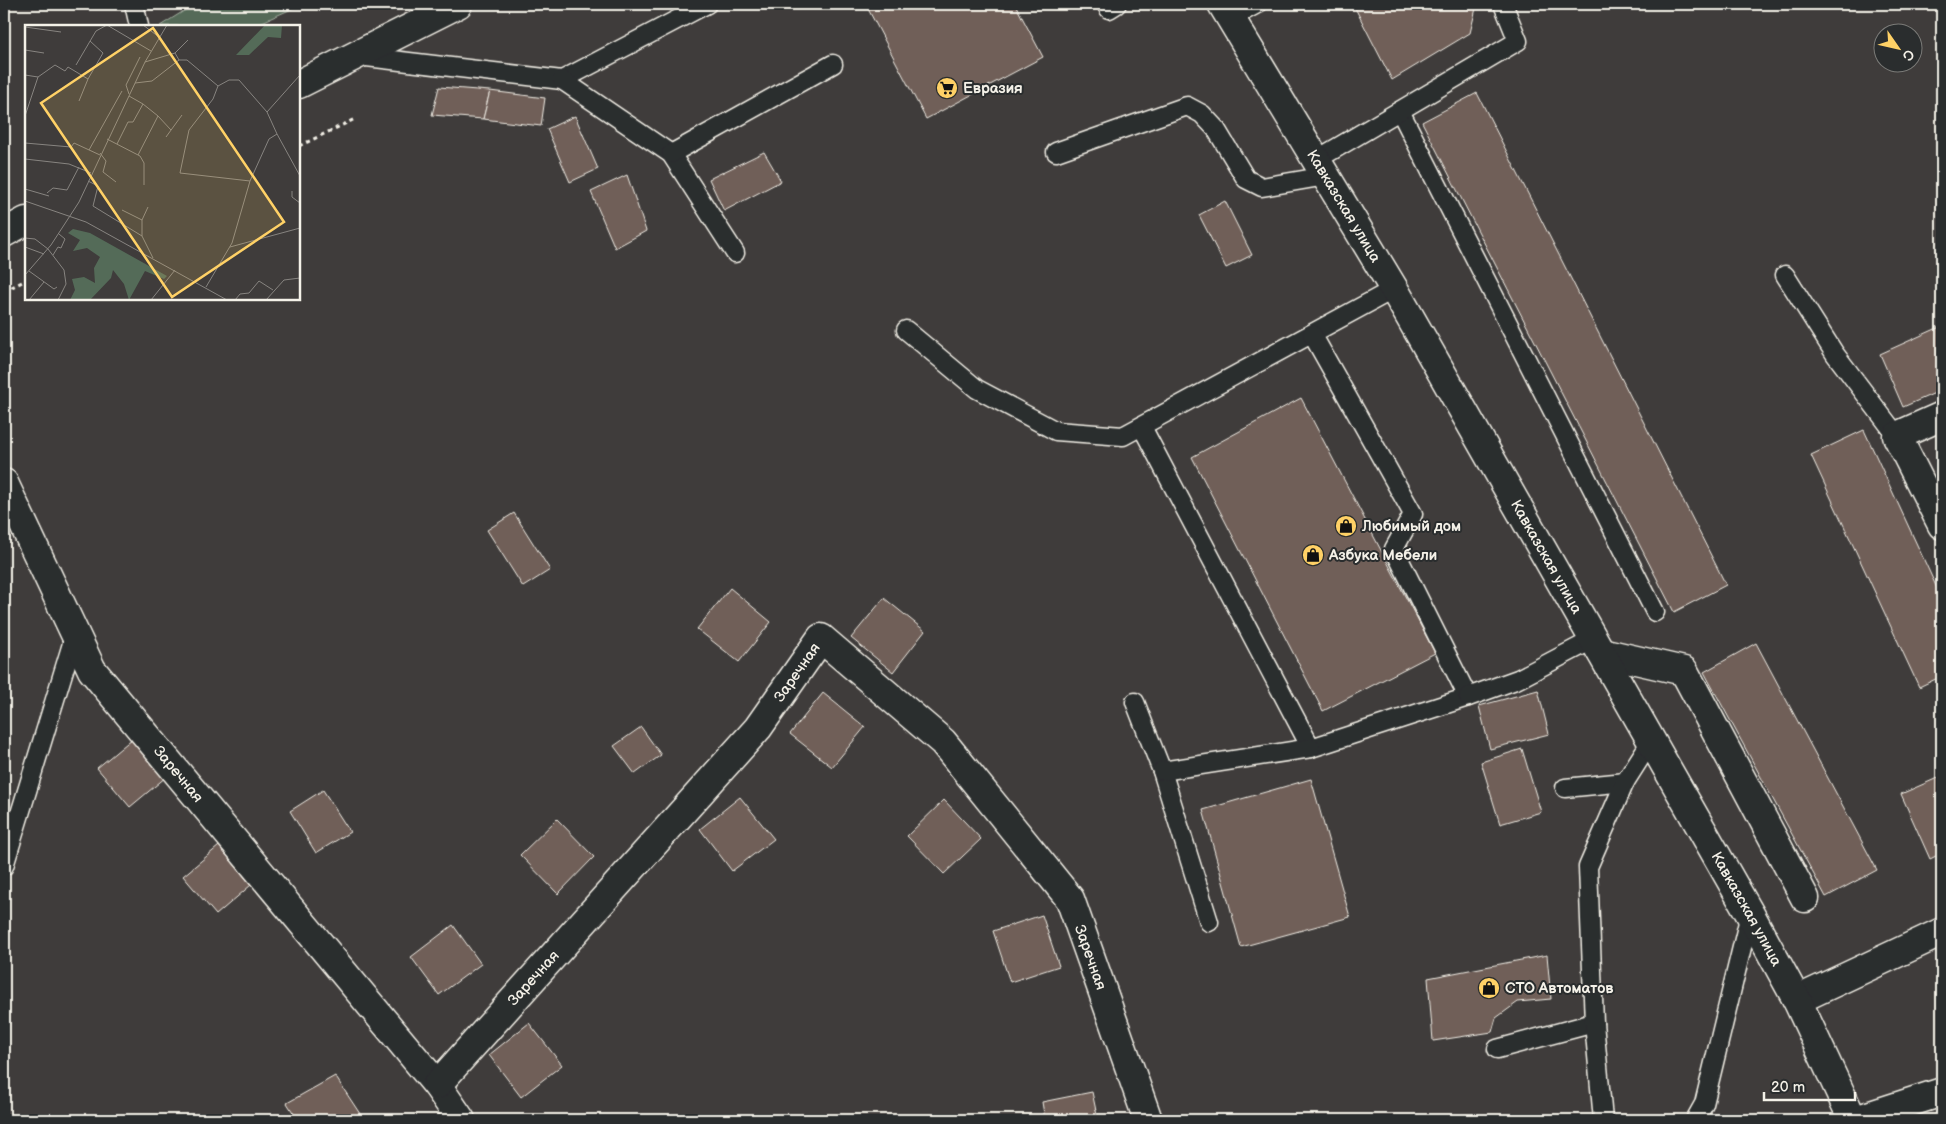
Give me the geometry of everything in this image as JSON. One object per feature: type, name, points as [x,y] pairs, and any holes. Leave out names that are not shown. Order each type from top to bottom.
[{"type":"street","points":[[300,84],[458,4]]},
{"type":"street","name":"Кавказская улица","points":[[1226,11],[1394,289],[1750,914],[1798,1000],[1854,1120]]},
{"type":"street","points":[[4,233],[25,222]]},
{"type":"street","points":[[1942,416],[1897,436],[1942,525]]},
{"type":"street","name":"Заречная","points":[[4,484],[92,670],[437,1085],[461,1120]]},
{"type":"street","name":"Заречная","points":[[437,1085],[758,728],[821,638],[943,742],[1070,899],[1148,1120]]},
{"type":"street","points":[[1597,646],[1684,671],[1805,898]]},
{"type":"street","points":[[1798,1000],[1942,932]]},
{"type":"street","points":[[1854,1120],[1942,1092]]},
{"type":"lane","points":[[134,4],[139,25]]},
{"type":"lane","points":[[562,80],[707,4]]},
{"type":"lane","points":[[1106,4],[1109,9],[1118,4]]},
{"type":"lane","points":[[1226,11],[1256,4]]},
{"type":"lane","points":[[1056,152],[1187,106],[1202,114],[1216,129],[1246,179],[1262,186],[1321,168],[1400,111],[1518,41],[1504,4]]},
{"type":"lane","points":[[357,56],[562,80],[671,154],[735,253]]},
{"type":"lane","points":[[671,154],[833,64]]},
{"type":"lane","points":[[1400,111],[1655,612]]},
{"type":"lane","points":[[1785,274],[1835,354],[1897,436]]},
{"type":"lane","points":[[906,330],[977,389],[1056,431],[1124,436],[1394,289]]},
{"type":"lane","points":[[1312,334],[1413,514],[1394,549],[1468,696]]},
{"type":"lane","points":[[1142,427],[1311,748]]},
{"type":"lane","points":[[4,866],[75,634]]},
{"type":"lane","points":[[1162,771],[1311,748],[1518,679],[1597,646]]},
{"type":"lane","points":[[1135,702],[1162,771],[1209,922]]},
{"type":"lane","points":[[1603,1120],[1594,1023],[1588,867],[1625,782],[1651,741]]},
{"type":"lane","points":[[1565,788],[1625,782]]},
{"type":"lane","points":[[1695,1120],[1704,1104],[1750,914]]},
{"type":"lane","points":[[1497,1049],[1594,1023]]},
{"type":"path","points":[[300,146],[355,119]]},
{"type":"path","points":[[4,291],[25,280]]},
{"type":"green space","points":[[195,4],[303,4],[255,25],[162,25]]},
{"type":"building","name":"Евразия","points":[[874,4],[1015,4],[1043,57],[926,119],[867,7]]},
{"type":"building","points":[[1353,4],[1477,4],[1470,33],[1392,80]]},
{"type":"building","points":[[439,87],[490,91],[483,119],[432,115]]},
{"type":"building","points":[[490,91],[545,98],[541,126],[483,119]]},
{"type":"building","points":[[1477,93],[1726,585],[1674,612],[1422,122]]},
{"type":"building","points":[[575,116],[598,169],[570,182],[547,129]]},
{"type":"building","points":[[764,152],[781,181],[724,211],[709,179]]},
{"type":"building","points":[[627,175],[646,231],[615,248],[591,192]]},
{"type":"building","points":[[1225,201],[1252,255],[1226,268],[1199,215]]},
{"type":"building","points":[[1942,326],[1942,390],[1903,407],[1880,354]]},
{"type":"building","name":"Азбука Мебели","points":[[1301,398],[1435,653],[1323,711],[1192,457]]},
{"type":"building","points":[[1864,430],[1942,599],[1942,676],[1919,687],[1811,455]]},
{"type":"building","points":[[514,513],[550,570],[523,587],[487,530]]},
{"type":"building","points":[[730,588],[771,622],[739,662],[697,629]]},
{"type":"building","points":[[884,598],[925,631],[893,672],[851,638]]},
{"type":"building","points":[[1756,643],[1877,870],[1826,897],[1704,672]]},
{"type":"building","points":[[1538,690],[1549,734],[1490,749],[1479,706]]},
{"type":"building","points":[[823,693],[865,727],[832,767],[790,734]]},
{"type":"building","points":[[641,727],[661,755],[635,774],[614,746]]},
{"type":"building","points":[[133,738],[166,777],[130,807],[97,768]]},
{"type":"building","points":[[1522,749],[1541,812],[1500,824],[1481,762]]},
{"type":"building","points":[[1942,776],[1942,853],[1930,859],[1901,794]]},
{"type":"building","points":[[1311,779],[1350,917],[1241,947],[1203,810]]},
{"type":"building","points":[[323,790],[350,832],[316,853],[290,811]]},
{"type":"building","points":[[740,797],[774,839],[732,871],[700,829]]},
{"type":"building","points":[[944,800],[981,839],[944,874],[907,836]]},
{"type":"building","points":[[557,819],[594,857],[558,894],[520,855]]},
{"type":"building","points":[[219,846],[251,885],[216,915],[183,876]]},
{"type":"building","points":[[1042,915],[1059,966],[1010,982],[993,931]]},
{"type":"building","points":[[453,925],[481,964],[439,995],[411,957]]},
{"type":"building","name":"СТО Автоматов","points":[[1547,955],[1551,999],[1518,1002],[1496,1018],[1492,1032],[1433,1041],[1428,978]]},
{"type":"building","points":[[529,1023],[562,1065],[521,1097],[489,1055]]},
{"type":"building","points":[[335,1076],[364,1120],[298,1120],[287,1103]]},
{"type":"building","points":[[1092,1092],[1098,1120],[1045,1120],[1042,1102]]},
{"type":"place","name":"Евразия","points":[[947,88]]},
{"type":"place","name":"Любимый дом","points":[[1346,526]]},
{"type":"place","name":"Азбука Мебели","points":[[1313,555]]},
{"type":"place","name":"СТО Автоматов","points":[[1489,988]]}]
